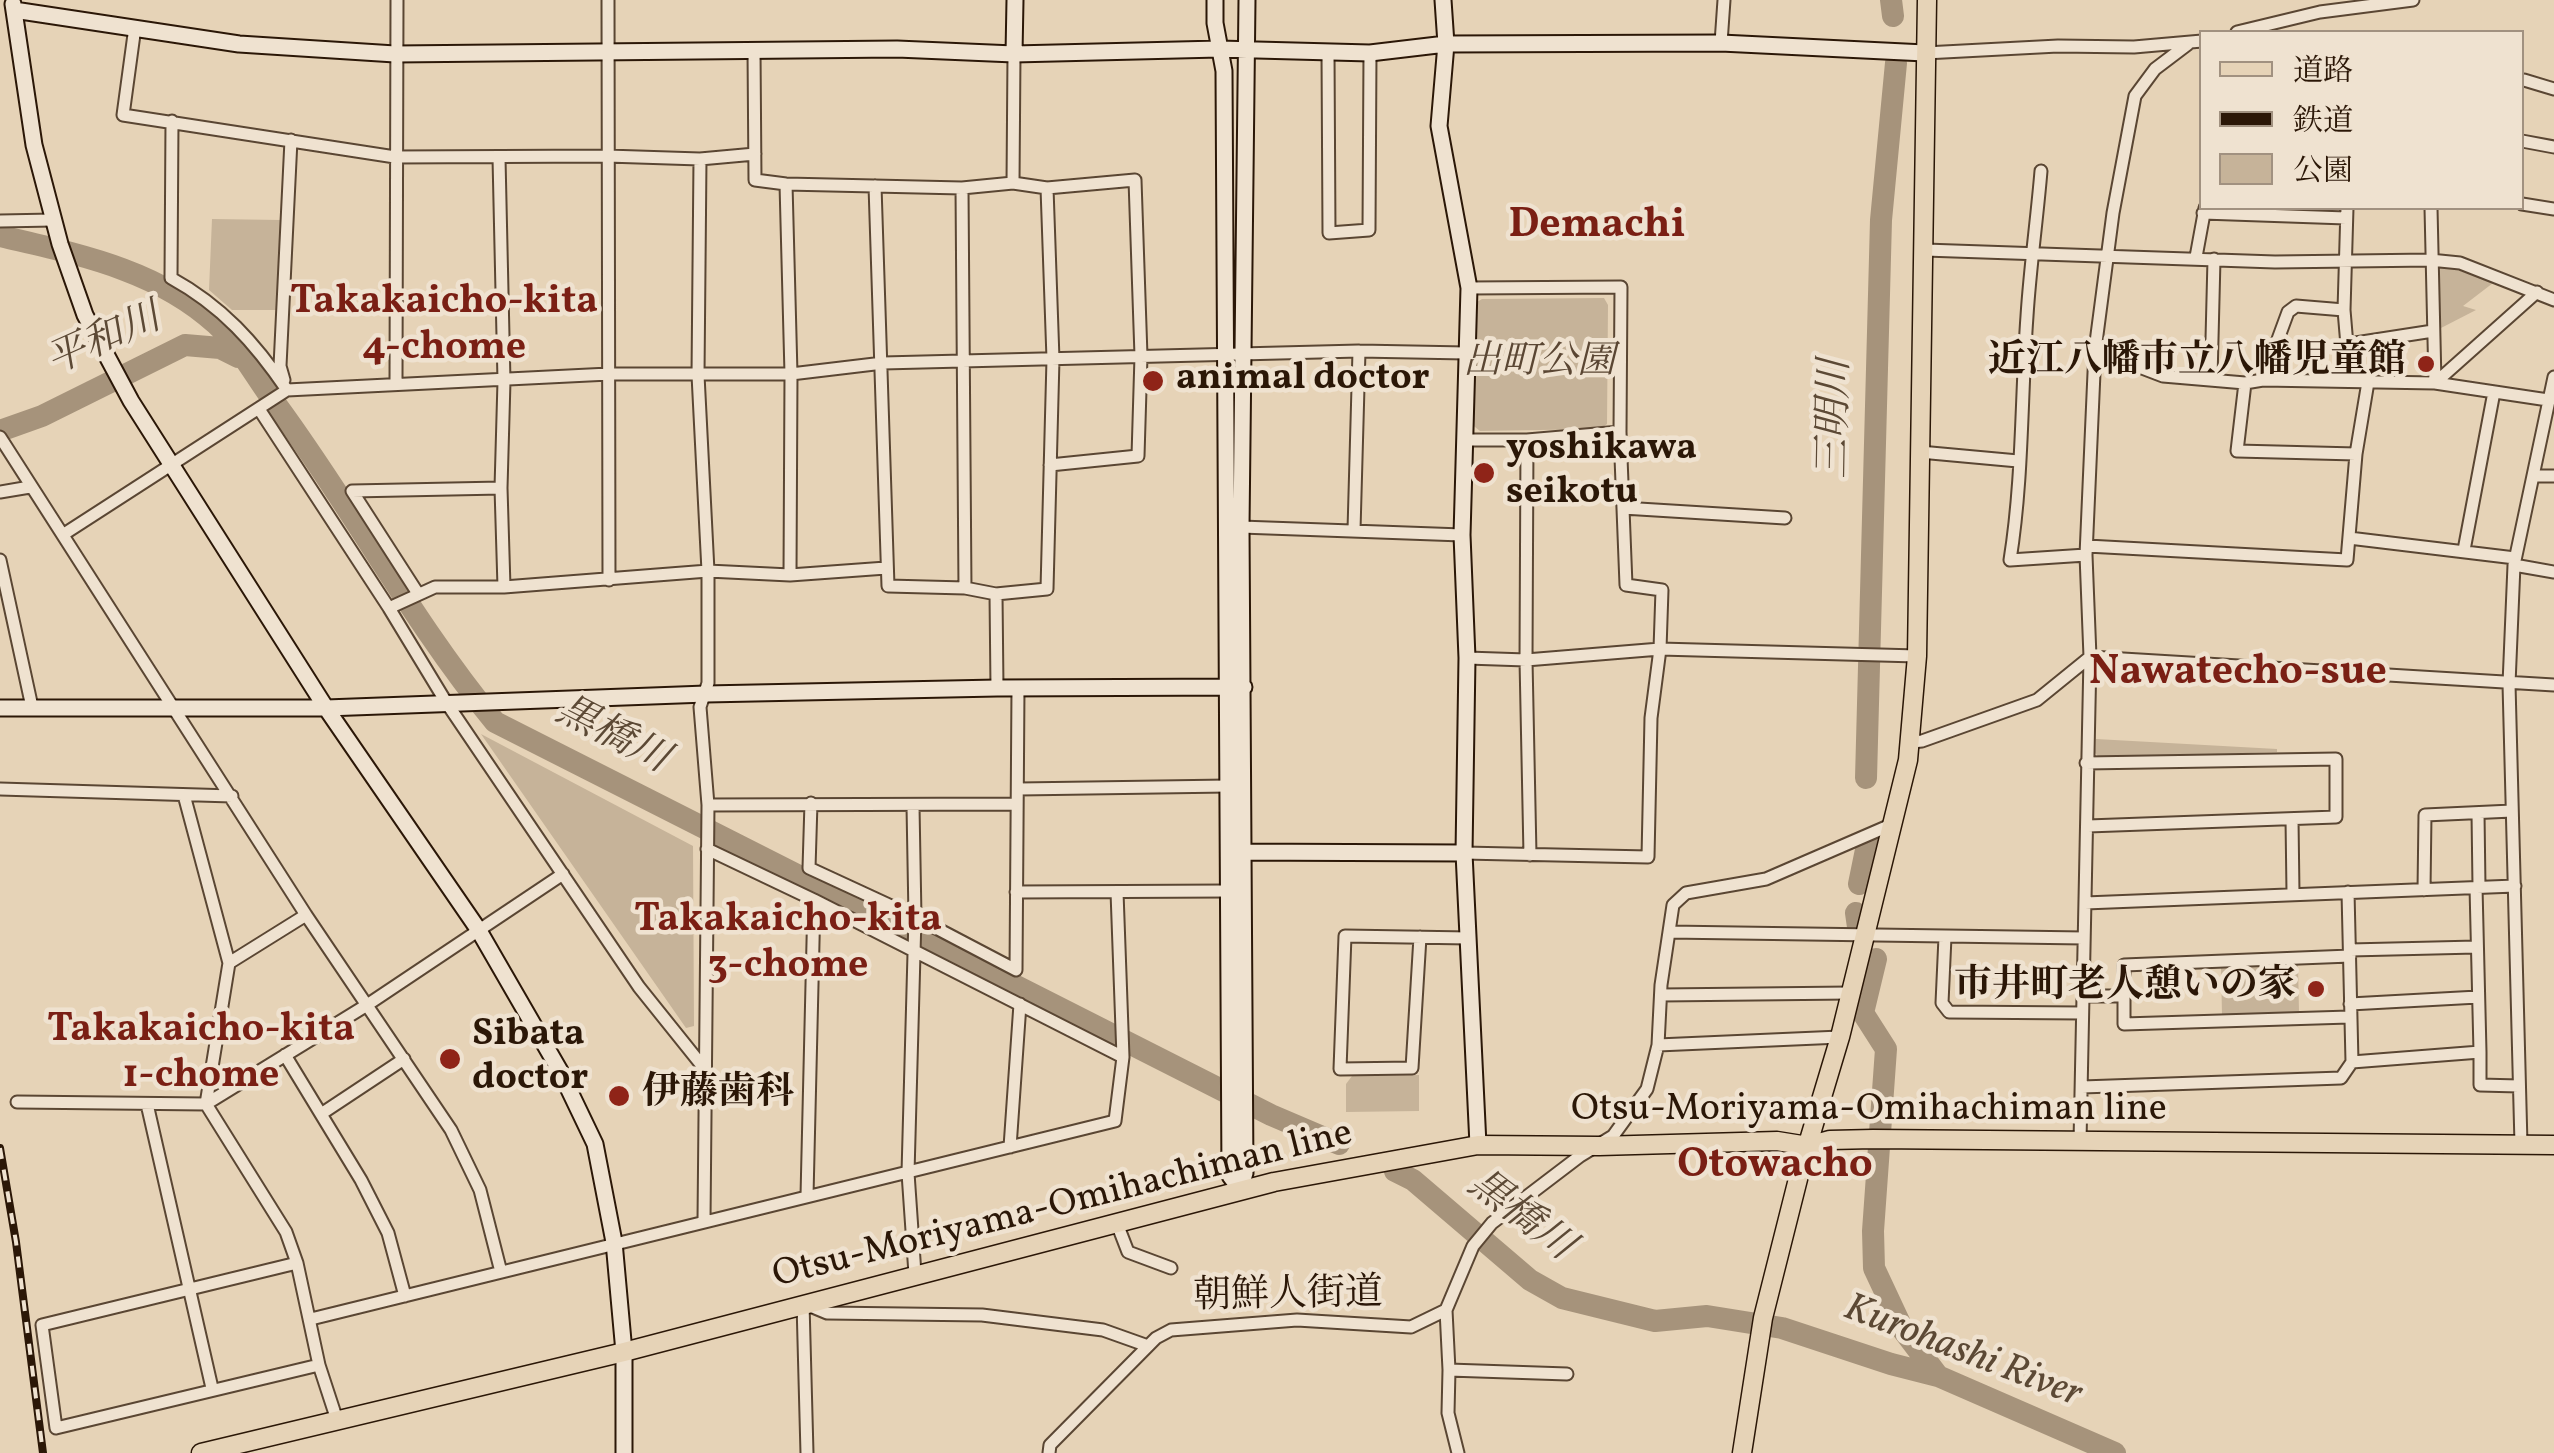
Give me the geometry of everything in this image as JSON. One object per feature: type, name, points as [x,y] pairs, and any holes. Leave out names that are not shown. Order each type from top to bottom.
[{"type":"main road","points":[[1742,1453],[1763,1318],[1840,1036],[1912,742],[1925,250],[1926,0]]},
{"type":"main road","name":"Otsu-Moriyama-Omihachiman line","points":[[201,1453],[624,1352],[1240,1189],[1478,1144],[1777,1142],[1808,1146],[1830,1140],[1883,1139],[2554,1145]]},
{"type":"street","points":[[396,383],[397,0]]},
{"type":"street","points":[[608,0],[609,580]]},
{"type":"street","points":[[1013,183],[1015,0]]},
{"type":"street","points":[[1215,0],[1224,72],[1241,527],[1236,687],[1228,786],[1236,852],[1228,890],[1237,1077]]},
{"type":"street","points":[[1240,1189],[1230,1176],[1237,1116],[1234,354],[1247,0]]},
{"type":"street","points":[[1442,0],[1446,44],[1438,126],[1469,288],[1462,535],[1467,658],[1464,853],[1478,1144]]},
{"type":"street","points":[[1721,44],[1724,0]]},
{"type":"street","points":[[2243,30],[2321,6],[2413,0]]},
{"type":"street","points":[[624,1453],[624,1352],[614,1242],[594,1144],[560,1070],[478,929],[326,708],[130,401],[84,315],[34,145],[9,6],[239,44],[395,54],[896,49],[1014,54],[1219,50],[1370,53],[1446,44],[1721,44],[1924,52],[2195,43]]},
{"type":"street","points":[[134,27],[123,116],[396,157],[607,156],[700,160],[755,154]]},
{"type":"street","points":[[2080,1142],[2090,657],[2087,550],[2095,350],[2135,96],[2155,69],[2195,43]]},
{"type":"street","points":[[754,50],[754,180],[962,188],[1013,183],[1047,188],[1136,180],[1141,356],[1138,456],[1050,466]]},
{"type":"street","points":[[1328,52],[1328,233],[1369,230],[1370,53]]},
{"type":"street","points":[[2524,80],[2554,89]]},
{"type":"street","points":[[172,121],[172,278],[201,294],[232,320],[258,346],[286,390]]},
{"type":"street","points":[[286,390],[280,366],[291,140]]},
{"type":"street","points":[[2524,141],[2554,147]]},
{"type":"street","points":[[499,158],[504,587]]},
{"type":"street","points":[[700,160],[698,375],[708,571],[706,694],[700,707],[708,805],[704,1220]]},
{"type":"street","points":[[2041,171],[2027,314],[2017,516],[2010,560],[2087,550],[2347,560],[2356,454],[2368,382]]},
{"type":"street","points":[[786,184],[790,575]]},
{"type":"street","points":[[874,186],[888,586],[965,588],[996,594],[1047,590],[1053,359],[1047,188]]},
{"type":"street","points":[[962,188],[965,588]]},
{"type":"street","points":[[2524,204],[2554,209]]},
{"type":"street","points":[[2196,258],[2204,210],[2347,213],[2344,310],[2350,381]]},
{"type":"street","points":[[2431,210],[2435,383]]},
{"type":"street","points":[[0,221],[53,220]]},
{"type":"street","points":[[1925,250],[2275,262],[2430,260],[2460,263],[2554,300]]},
{"type":"street","points":[[2211,379],[2214,259]]},
{"type":"street","points":[[1236,852],[1648,857],[1650,718],[1660,650],[1662,590],[1626,585],[1620,432],[1621,286],[1469,288]]},
{"type":"street","points":[[2435,383],[2537,292]]},
{"type":"street","points":[[2263,380],[2288,312],[2296,306],[2344,310]]},
{"type":"street","points":[[2349,344],[2433,330]]},
{"type":"street","points":[[2095,350],[2163,376],[2245,384],[2263,380],[2435,383],[2548,400]]},
{"type":"street","points":[[64,534],[286,390],[609,374],[790,374],[883,363],[1359,351],[1466,353]]},
{"type":"street","points":[[1354,530],[1359,351]]},
{"type":"street","points":[[2521,1144],[2509,684],[2514,561],[2554,377]]},
{"type":"street","points":[[2245,384],[2237,451],[2356,454]]},
{"type":"street","points":[[2464,550],[2494,392]]},
{"type":"street","points":[[258,409],[446,702],[639,987],[705,1068]]},
{"type":"street","points":[[1465,440],[1527,440],[1620,432]]},
{"type":"street","points":[[1527,440],[1530,856]]},
{"type":"street","points":[[1,442],[64,534],[306,915],[451,1130],[480,1190],[500,1272]]},
{"type":"street","points":[[1920,452],[2018,461]]},
{"type":"street","points":[[2534,476],[2554,476]]},
{"type":"street","points":[[0,492],[30,487]]},
{"type":"street","points":[[417,592],[352,491],[501,488]]},
{"type":"street","points":[[1622,508],[1785,518]]},
{"type":"street","points":[[1241,527],[1462,535]]},
{"type":"street","points":[[2348,538],[2464,550],[2554,572]]},
{"type":"street","points":[[0,560],[32,707]]},
{"type":"street","points":[[389,608],[435,587],[504,587],[708,571],[790,575],[886,568]]},
{"type":"street","points":[[996,594],[997,688]]},
{"type":"street","points":[[1467,658],[1526,660],[1660,650],[1917,656]]},
{"type":"street","points":[[1912,742],[2038,700],[2090,657],[2554,685]]},
{"type":"street","points":[[0,708],[326,708],[706,694],[1236,687]]},
{"type":"street","points":[[811,803],[808,868],[916,916],[1016,970],[1018,688]]},
{"type":"street","points":[[2086,763],[2336,759],[2336,817],[2088,826]]},
{"type":"street","points":[[1019,789],[1228,786]]},
{"type":"street","points":[[0,788],[232,796]]},
{"type":"street","points":[[184,794],[229,964],[206,1104],[286,1232],[337,1420]]},
{"type":"street","points":[[708,805],[1017,804]]},
{"type":"street","points":[[913,806],[916,916],[908,1173],[915,1274]]},
{"type":"street","points":[[2424,890],[2425,814],[2512,812]]},
{"type":"street","points":[[2478,813],[2480,1085],[2520,1086]]},
{"type":"street","points":[[2292,818],[2293,893]]},
{"type":"street","points":[[1458,1453],[1448,1413],[1446,1310],[1473,1246],[1492,1223],[1625,1124],[1647,1088],[1658,1045],[1673,905],[1686,893],[1766,879],[1894,824]]},
{"type":"street","points":[[708,847],[1123,1057]]},
{"type":"street","points":[[17,1102],[206,1104],[367,1005],[563,874]]},
{"type":"street","points":[[2085,903],[2514,886]]},
{"type":"street","points":[[1016,892],[1228,890]]},
{"type":"street","points":[[311,1319],[1115,1121],[1123,1057],[1117,892]]},
{"type":"street","points":[[2082,1087],[2341,1078],[2352,1062],[2348,892]]},
{"type":"street","points":[[807,1196],[814,900]]},
{"type":"street","points":[[229,964],[306,915]]},
{"type":"street","points":[[1669,932],[2084,938]]},
{"type":"street","points":[[1420,936],[1412,1068],[1340,1069],[1345,936],[1420,936],[1469,938]]},
{"type":"street","points":[[1944,937],[1942,1003],[1948,1012],[2082,1014]]},
{"type":"street","points":[[2476,946],[2124,965],[2124,1024],[2350,1011],[2478,997]]},
{"type":"street","points":[[1661,995],[1850,994]]},
{"type":"street","points":[[2084,996],[2124,996]]},
{"type":"street","points":[[1010,1147],[1020,1004]]},
{"type":"street","points":[[1658,1045],[1840,1036]]},
{"type":"street","points":[[2352,1062],[2480,1052]]},
{"type":"street","points":[[285,1055],[388,1234],[405,1296]]},
{"type":"street","points":[[321,1114],[404,1059]]},
{"type":"street","points":[[147,1104],[212,1388]]},
{"type":"street","points":[[1116,1221],[1128,1252],[1171,1268]]},
{"type":"street","points":[[297,1263],[42,1325],[56,1428],[320,1364]]},
{"type":"street","points":[[808,1453],[804,1303],[828,1313],[982,1316],[1103,1330],[1148,1346]]},
{"type":"street","name":"朝鮮人街道","points":[[1049,1453],[1050,1444],[1148,1346],[1171,1330],[1297,1320],[1411,1327],[1446,1310]]},
{"type":"street","points":[[1449,1370],[1568,1374]]},
{"type":"green space","points":[[212,219],[281,220],[277,310],[232,310],[209,290]]},
{"type":"green space","points":[[2445,265],[2493,283],[2463,306],[2476,310],[2441,328],[2436,273]]},
{"type":"green space","name":"出町公園","points":[[1604,298],[1608,305],[1607,424],[1600,429],[1480,431],[1470,423],[1472,305],[1482,299]]},
{"type":"green space","points":[[481,734],[693,846],[694,1026],[686,1028]]},
{"type":"green space","points":[[2096,739],[2277,752],[2100,758],[2095,753]]},
{"type":"green space","points":[[2298,964],[2299,1012],[2222,1015],[2221,967]]},
{"type":"green space","points":[[1419,1075],[1419,1111],[1346,1112],[1346,1084],[1352,1076]]},
{"type":"waterway","name":"三明川","points":[[1891,0],[1893,16]]},
{"type":"waterway","name":"三明川","points":[[1866,778],[1881,220],[1896,63]]},
{"type":"waterway","name":"黒橋川","points":[[0,236],[114,266],[168,290],[216,324],[240,352],[437,645],[495,722],[1271,1115],[1339,1144]]},
{"type":"waterway","name":"平和川","points":[[0,431],[42,416],[185,345],[220,348],[238,357]]},
{"type":"waterway","name":"三明川","points":[[1859,884],[1868,840]]},
{"type":"waterway","name":"三明川","points":[[1856,913],[1858,927]]},
{"type":"waterway","name":"三明川","points":[[1876,959],[1863,1013],[1886,1049],[1873,1231],[1874,1268],[1903,1330],[1938,1376]]},
{"type":"waterway","name":"黒橋川","points":[[1395,1171],[1413,1180],[1530,1280],[1562,1298],[1655,1321],[1707,1316],[1782,1328],[1938,1376],[2115,1453]]},
{"type":"railway","points":[[0,1148],[43,1453]]},
{"type":"place","name":"近江八幡市立八幡児童館","points":[[2426,364]]},
{"type":"place","name":"animal doctor","points":[[1153,381]]},
{"type":"place","name":"yoshikawa seikotu","points":[[1484,473]]},
{"type":"place","name":"市井町老人憩いの家","points":[[2316,989]]},
{"type":"place","name":"Sibata doctor","points":[[450,1059]]},
{"type":"place","name":"伊藤歯科","points":[[619,1096]]},
{"type":"district","name":"Demachi","points":[[1597,228]]},
{"type":"district","name":"Takakaicho-kita 4-chome","points":[[444,328]]},
{"type":"district","name":"Nawatecho-sue","points":[[2238,675]]},
{"type":"district","name":"Takakaicho-kita 3-chome","points":[[788,946]]},
{"type":"district","name":"Takakaicho-kita 1-chome","points":[[201,1056]]},
{"type":"district","name":"Otowacho","points":[[1775,1168]]},
{"type":"water label","name":"Kurohashi River","points":[[1962,1354]]}]
